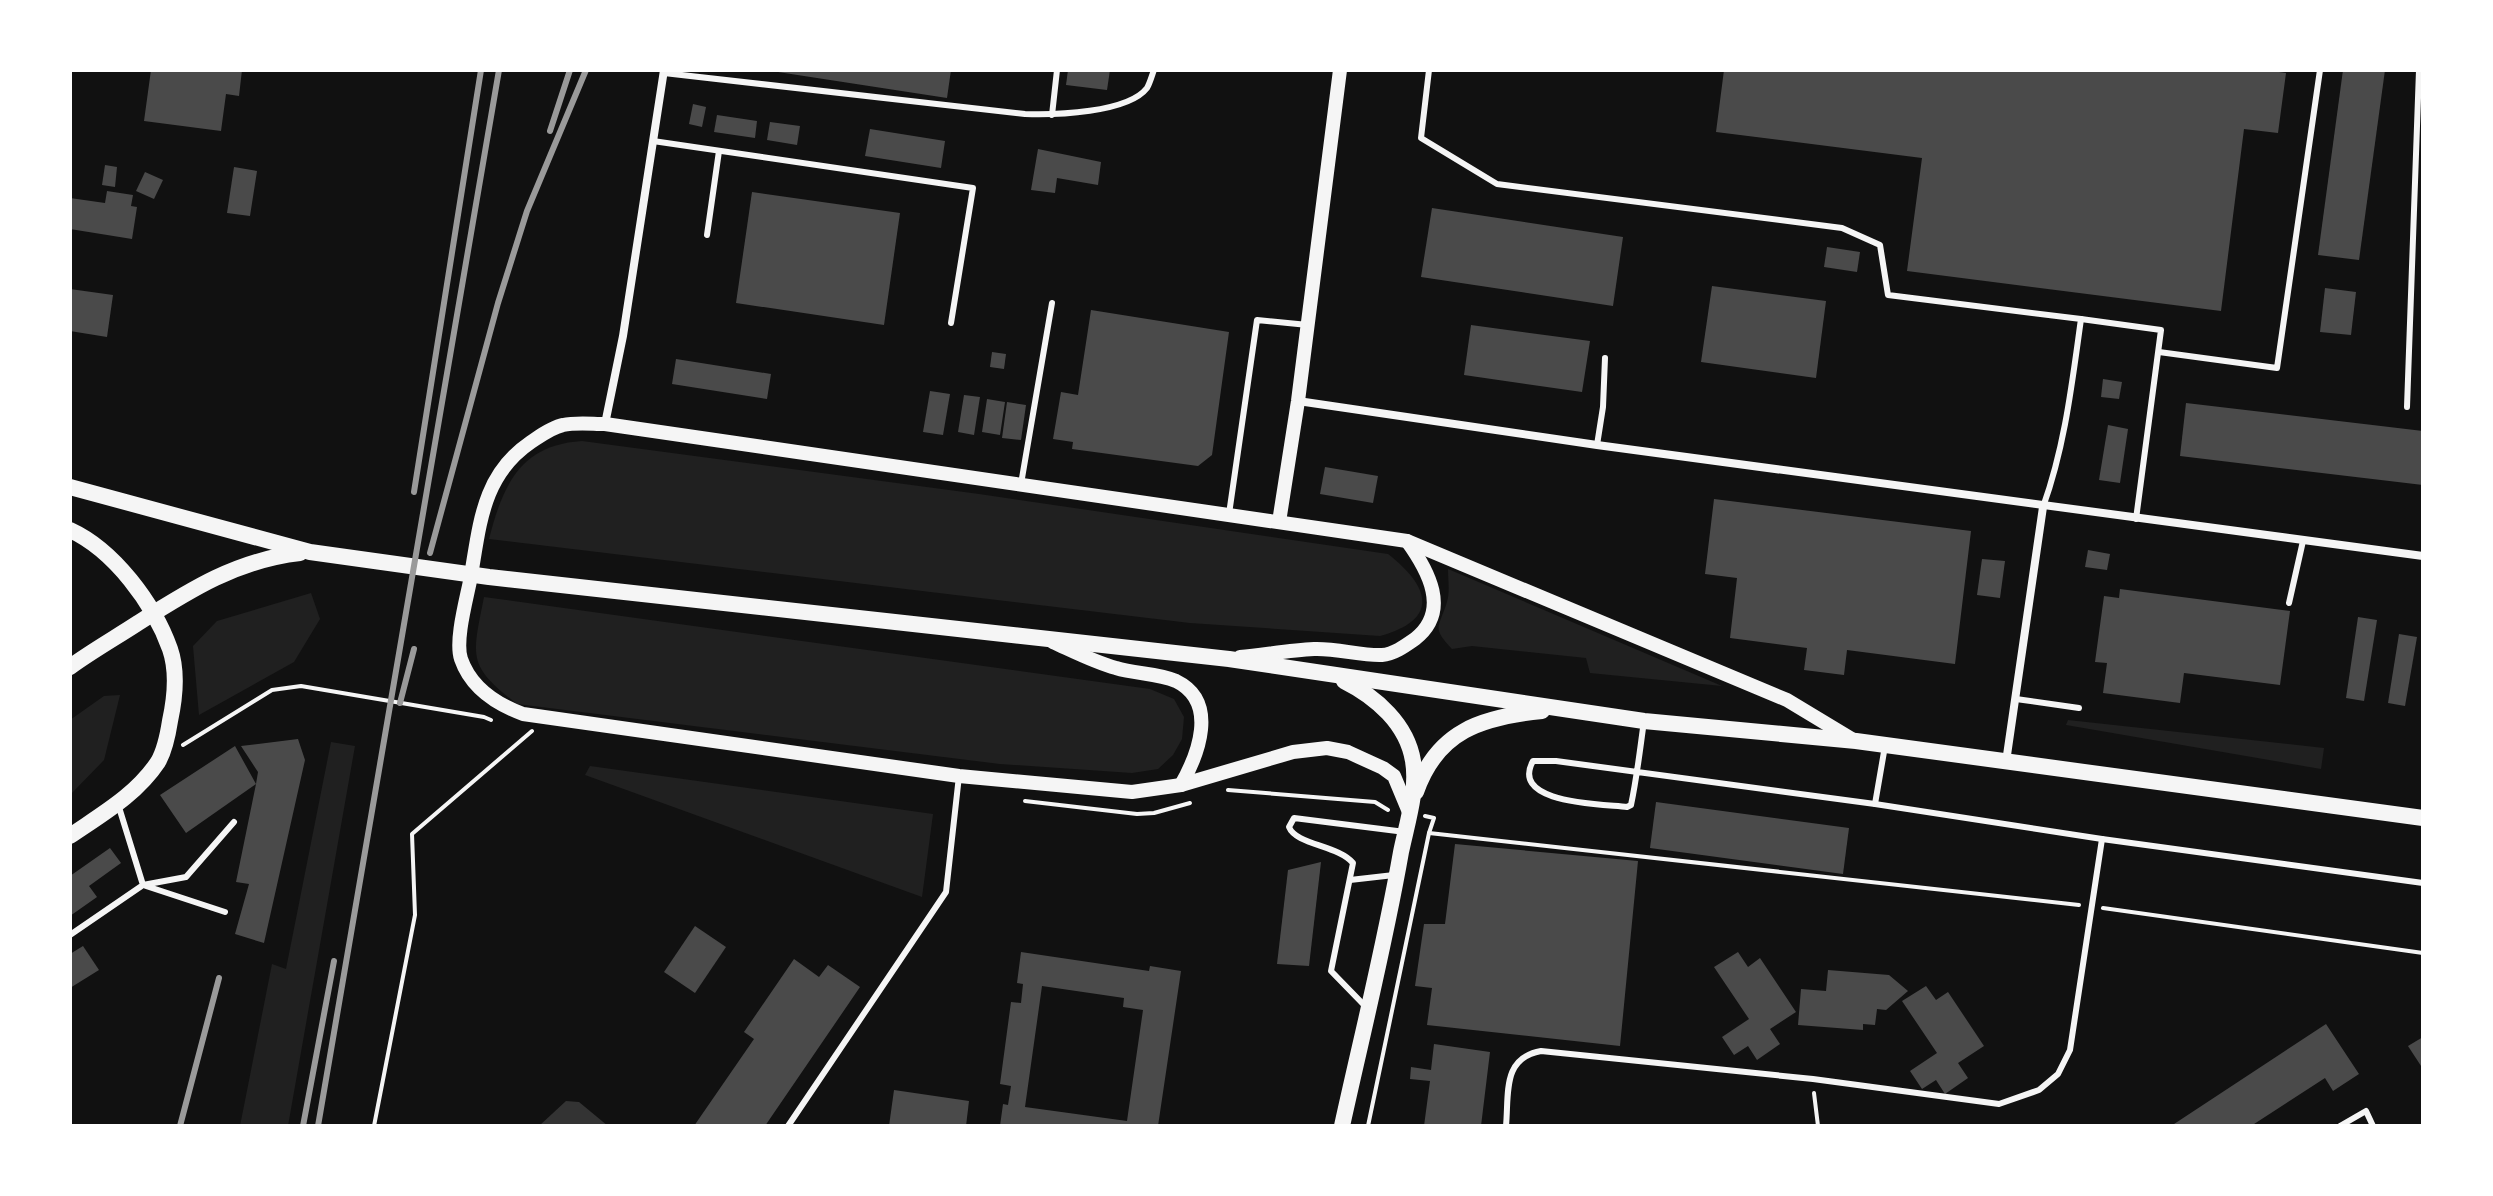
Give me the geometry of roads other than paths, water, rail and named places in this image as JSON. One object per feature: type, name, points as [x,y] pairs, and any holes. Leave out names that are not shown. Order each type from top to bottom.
[{"type":"main road","points":[[70,487],[310,552],[489,577],[1229,659],[1644,721],[1856,741],[2423,818]]},
{"type":"main road","points":[[70,530],[110,559],[136,586],[152,610],[171,650],[175,680],[173,706],[159,759],[144,780],[118,804],[70,836]]},
{"type":"main road","points":[[73,665],[185,593],[240,566],[270,556],[310,552]]},
{"type":"main road","points":[[1332,674],[1370,694],[1391,716],[1405,739],[1413,762],[1409,812],[1397,875],[1342,1126]]},
{"type":"main road","points":[[1409,812],[1436,751],[1462,731],[1487,720],[1563,709]]},
{"type":"street","points":[[1279,522],[1298,401],[1340,70]]},
{"type":"street","points":[[605,424],[623,336],[664,72]]},
{"type":"street","points":[[1298,401],[2043,507],[2423,556]]},
{"type":"street","points":[[1409,812],[1394,776],[1348,752],[1327,748],[1293,752],[1181,785],[1132,792],[959,776],[545,719],[504,707],[483,693],[460,658],[461,632],[481,521],[491,485],[501,467],[515,453],[562,425],[605,424],[1407,541],[1787,700],[1856,741]]},
{"type":"street","points":[[2006,763],[2043,507]]},
{"type":"street","points":[[1229,659],[1314,649],[1382,655],[1401,649],[1420,635],[1432,617],[1435,592],[1428,573],[1407,541]]},
{"type":"street","points":[[1038,636],[1114,668],[1173,680],[1185,686],[1200,710],[1202,726],[1198,751],[1181,785]]},
{"type":"lane","points":[[1052,115],[1057,70]]},
{"type":"lane","points":[[664,72],[1052,115],[1104,108],[1133,99],[1146,89],[1154,70]]},
{"type":"lane","points":[[1429,70],[1421,138],[1497,184],[1842,228],[1880,245],[1888,295],[2161,330],[2136,519]]},
{"type":"lane","points":[[2159,352],[2277,368],[2320,70]]},
{"type":"lane","points":[[2407,407],[2420,134],[2419,70]]},
{"type":"lane","points":[[653,141],[973,188],[951,323]]},
{"type":"lane","points":[[707,235],[719,151]]},
{"type":"lane","points":[[1021,484],[1052,303]]},
{"type":"lane","points":[[2043,507],[2064,434],[2081,319]]},
{"type":"lane","points":[[1229,514],[1257,320],[1308,325]]},
{"type":"lane","points":[[1597,445],[1603,407],[1605,358]]},
{"type":"lane","points":[[2289,603],[2303,541]]},
{"type":"lane","points":[[2016,699],[2079,708]]},
{"type":"lane","points":[[1644,721],[1636,772],[1631,805],[1627,807],[1540,793],[1533,786],[1530,774],[1533,761],[1539,759],[1636,772],[1875,804],[2423,883]]},
{"type":"lane","points":[[1875,804],[1885,746]]},
{"type":"lane","points":[[788,1126],[946,892],[959,776]]},
{"type":"lane","points":[[118,804],[143,885]]},
{"type":"lane","points":[[1367,1009],[1331,971],[1353,863],[1345,854],[1295,836],[1290,832],[1290,822],[1294,818],[1405,832]]},
{"type":"lane","points":[[70,935],[143,885],[186,877],[234,822]]},
{"type":"lane","points":[[1506,1126],[1511,1075],[1516,1061],[1527,1054],[1541,1051],[1813,1079],[1999,1104],[2039,1090],[2058,1074],[2070,1050],[2102,839]]},
{"type":"lane","points":[[1350,880],[1397,875]]},
{"type":"lane","points":[[143,885],[225,912]]},
{"type":"lane","points":[[2340,1126],[2366,1111]]},
{"type":"lane","points":[[2354,1126],[2366,1111]]},
{"type":"lane","points":[[2366,1111],[2373,1126]]},
{"type":"railway","points":[[414,492],[481,70]]},
{"type":"railway","points":[[318,1126],[499,70]]},
{"type":"railway","points":[[550,131],[570,70]]},
{"type":"railway","points":[[430,553],[498,303],[527,211],[586,70]]},
{"type":"railway","points":[[400,703],[414,649]]},
{"type":"railway","points":[[303,1126],[334,961]]},
{"type":"railway","points":[[180,1126],[219,978]]}]
